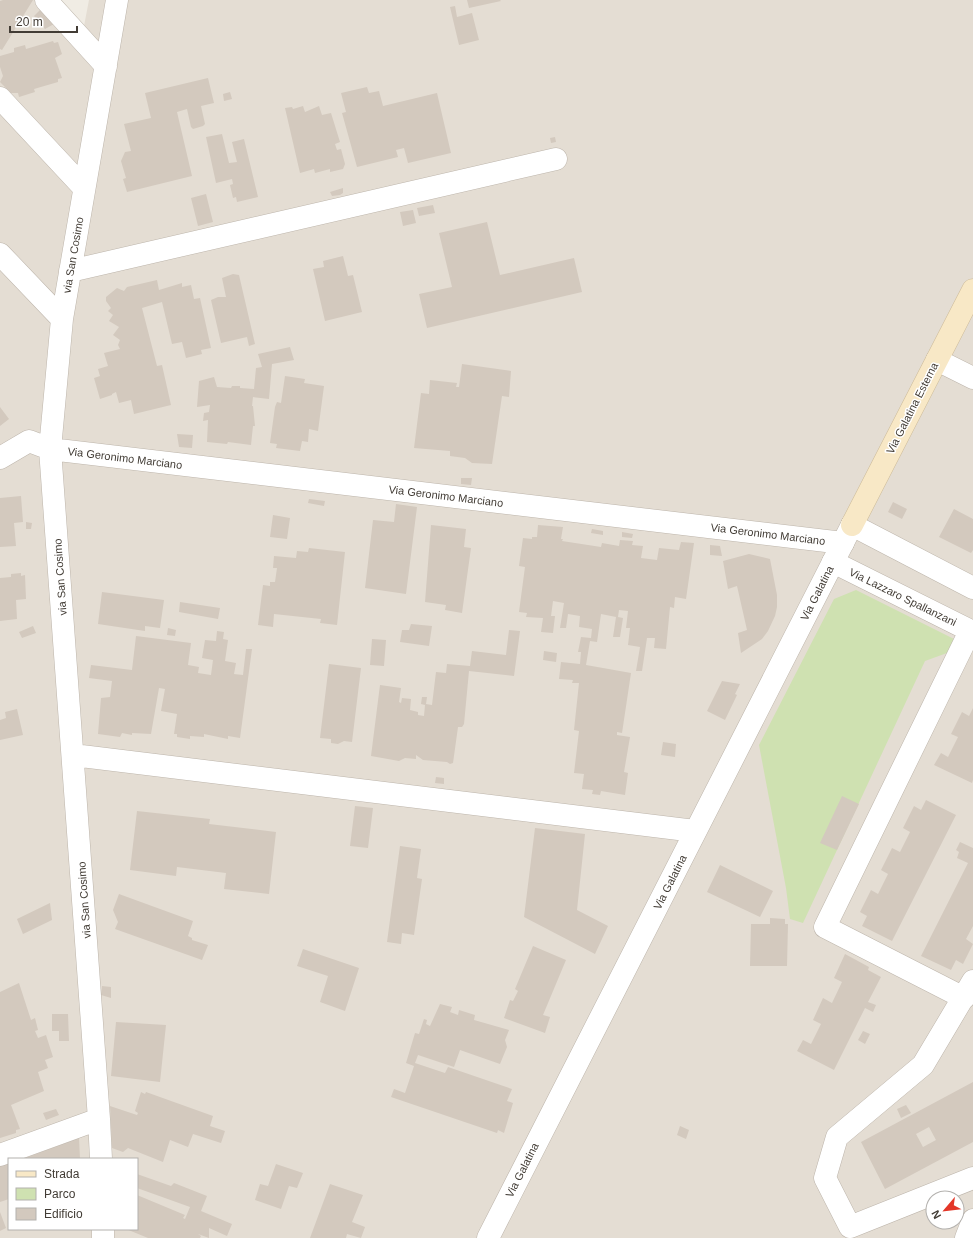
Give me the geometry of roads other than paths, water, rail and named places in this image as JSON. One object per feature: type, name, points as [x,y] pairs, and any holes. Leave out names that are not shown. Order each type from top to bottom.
[{"type":"main road","name":"Via Galatina Esterna","points":[[847,534],[973,290]]},
{"type":"street","points":[[46,0],[106,66]]},
{"type":"street","name":"via San Cosimo","points":[[101,1158],[50,449],[62,319],[117,0]]},
{"type":"street","points":[[0,98],[84,188]]},
{"type":"street","points":[[70,271],[556,159]]},
{"type":"street","points":[[0,254],[62,319]]},
{"type":"street","points":[[937,360],[973,378]]},
{"type":"street","name":"Via Geronimo Marciano","points":[[0,458],[29,441],[50,449],[847,534]]},
{"type":"street","points":[[847,534],[973,588]]},
{"type":"street","name":"Via Galatina","points":[[488,1238],[847,534]]},
{"type":"street","name":"Via Lazzaro Spallanzani","points":[[833,562],[972,631]]},
{"type":"street","points":[[972,631],[825,927],[969,989],[923,1065],[837,1137],[826,1178],[850,1227],[973,1178]]},
{"type":"street","points":[[73,755],[695,831]]},
{"type":"street","points":[[0,1155],[99,1120]]},
{"type":"street","points":[[966,1238],[973,1220]]}]
